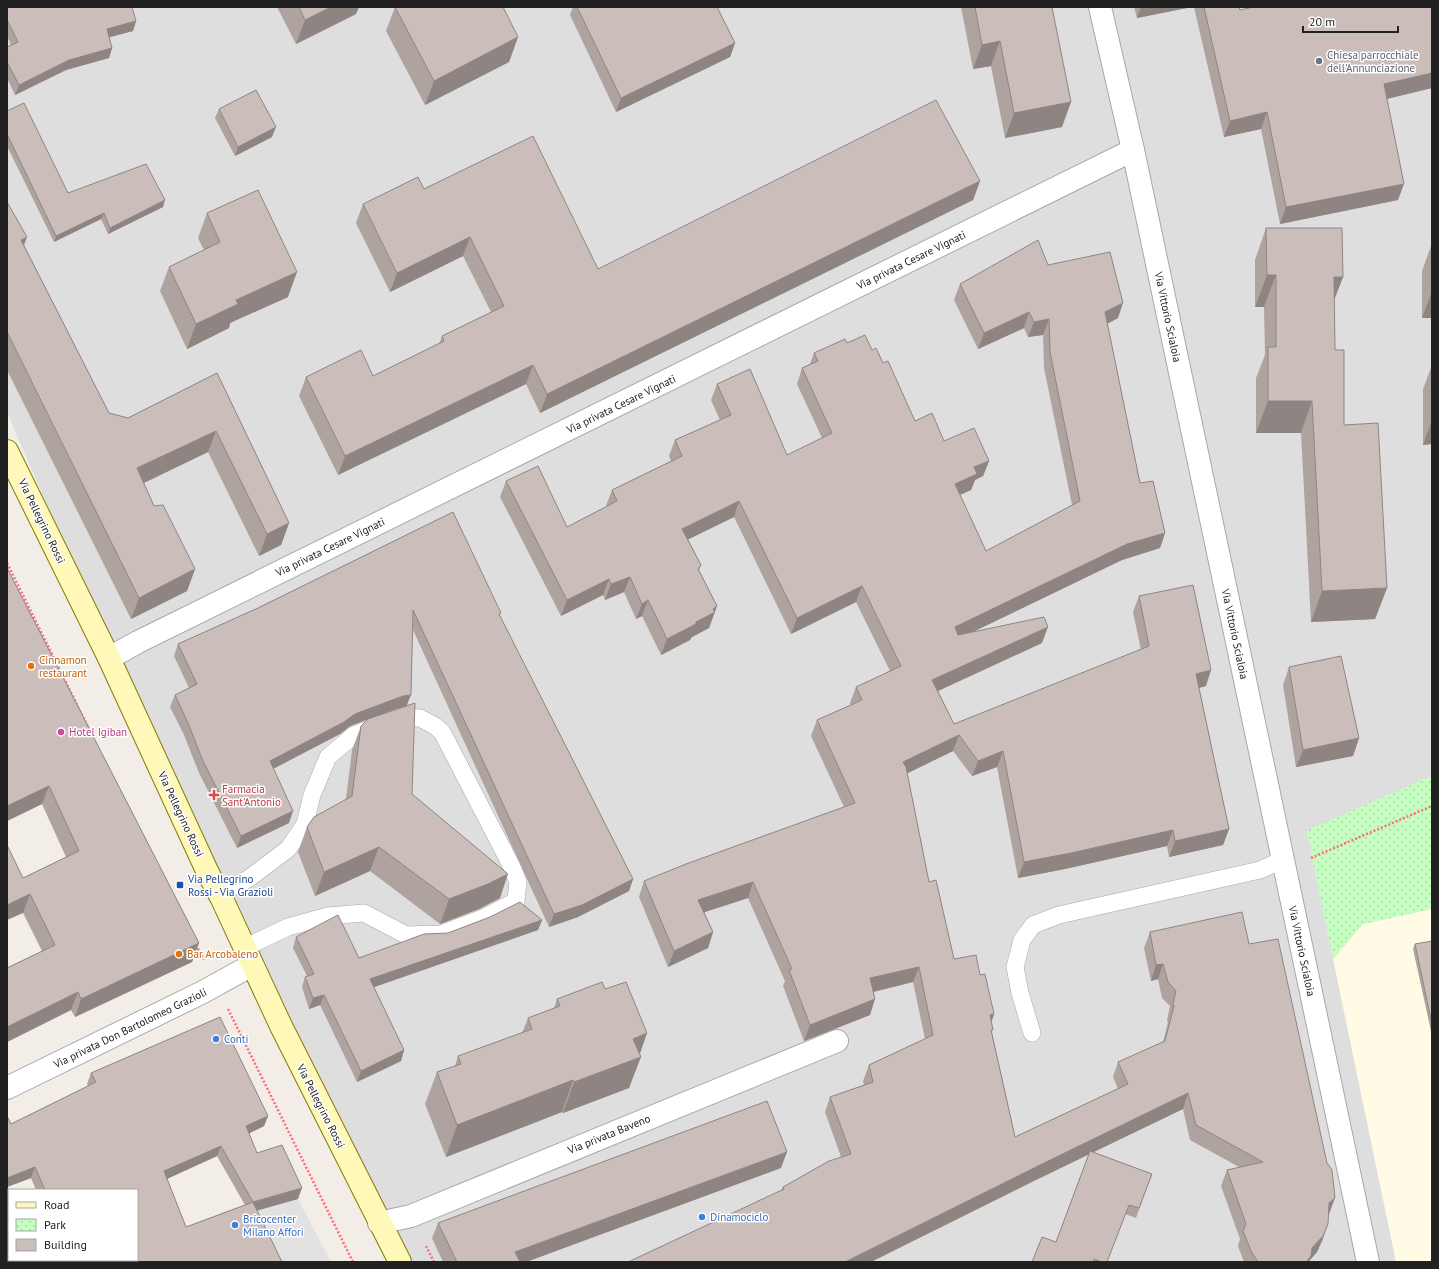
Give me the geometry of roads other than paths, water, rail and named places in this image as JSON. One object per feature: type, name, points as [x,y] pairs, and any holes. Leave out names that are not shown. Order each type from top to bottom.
[{"type":"main road","name":"Via Pellegrino Rossi","points":[[7,451],[109,658],[208,873],[281,1026],[400,1262]]},
{"type":"street","name":"Via Vittorio Scialoia","points":[[1100,7],[1133,150],[1368,1262]]},
{"type":"street","name":"Via privata Cesare Vignati","points":[[109,658],[138,642],[1133,150]]},
{"type":"street","name":"Via privata Don Bartolomeo Grazioli","points":[[7,1088],[203,992],[248,956]]},
{"type":"street","name":"Via privata Baveno","points":[[379,1223],[411,1216],[837,1041]]},
{"type":"lane","points":[[219,894],[248,879],[288,849],[305,824],[312,795],[328,757],[354,735],[402,718],[420,718],[435,726],[442,732],[518,882],[516,901],[483,918],[441,934],[406,935],[364,913],[328,916],[288,927],[248,956]]},
{"type":"lane","points":[[1032,1033],[1020,993],[1015,967],[1022,940],[1033,925],[1059,915],[1283,865]]},
{"type":"place","name":"Chiesa parrocchiale dell'Annunciazione","points":[[1319,61]]},
{"type":"place","name":"Cinnamon restaurant","points":[[31,666]]},
{"type":"place","name":"Hotel Igiban","points":[[61,732]]},
{"type":"place","name":"Farmacia Sant'Antonio","points":[[214,795]]},
{"type":"place","name":"Via Pellegrino Rossi - Via Grazioli","points":[[180,885]]},
{"type":"place","name":"Bar Arcobaleno","points":[[179,954]]},
{"type":"place","name":"Conti","points":[[216,1039]]},
{"type":"place","name":"Dinamociclo","points":[[702,1217]]},
{"type":"place","name":"Bricocenter Milano Affori","points":[[235,1225]]}]
